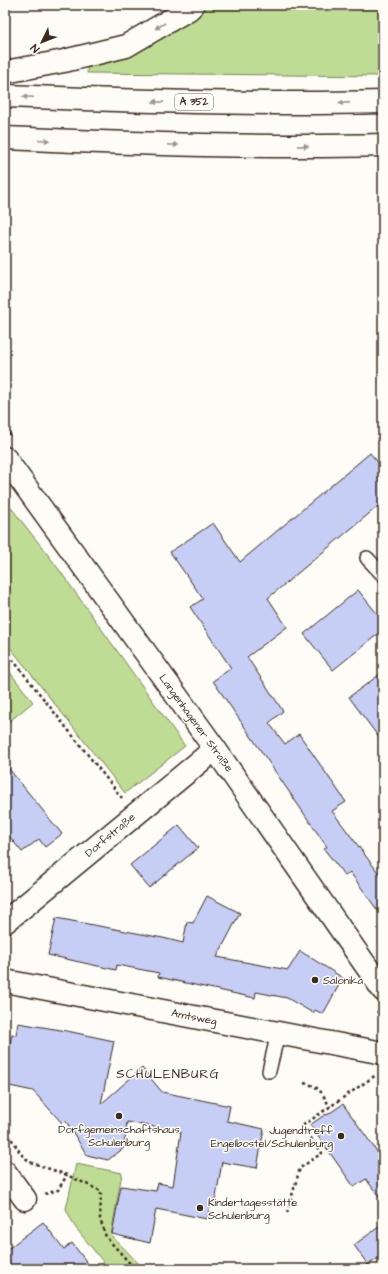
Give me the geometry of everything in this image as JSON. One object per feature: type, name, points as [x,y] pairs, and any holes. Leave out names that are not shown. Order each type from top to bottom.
[{"type":"main road","points":[[5,72],[64,61],[126,46],[189,9],[193,5]]},
{"type":"main road","name":"A 352","points":[[5,96],[127,101],[383,102]]},
{"type":"main road","points":[[5,138],[134,144],[383,146]]},
{"type":"main road","name":"Langenhagener Straße","points":[[5,458],[215,749],[383,990]]},
{"type":"main road","name":"Dorfstraße","points":[[5,922],[215,749]]},
{"type":"main road","name":"Amtsweg","points":[[5,981],[383,1053]]},
{"type":"main road","points":[[5,1172],[25,1199]]},
{"type":"lane","points":[[367,558],[383,575]]},
{"type":"lane","points":[[269,1071],[278,1033]]},
{"type":"path","points":[[5,650],[135,814]]},
{"type":"path","points":[[287,1213],[300,1168],[322,1153],[302,1126],[377,1074]]},
{"type":"path","points":[[304,1083],[315,1085],[321,1091],[330,1107]]},
{"type":"path","points":[[5,1129],[21,1154],[30,1162],[67,1175],[101,1191],[100,1219],[106,1237],[135,1269]]},
{"type":"path","points":[[25,1199],[58,1190],[67,1175]]},
{"type":"green space","points":[[205,5],[383,5],[383,76],[87,73],[88,64],[131,52],[172,33]]},
{"type":"green space","points":[[5,500],[55,564],[185,746],[125,793],[5,641]]},
{"type":"green space","points":[[5,666],[33,702],[5,725]]},
{"type":"green space","points":[[76,1164],[122,1173],[111,1235],[144,1269],[109,1269],[75,1227],[66,1209]]},
{"type":"building","points":[[370,453],[383,468],[383,502],[268,598],[287,627],[247,657],[283,711],[269,723],[285,744],[299,734],[346,802],[332,811],[383,879],[383,918],[350,872],[345,876],[324,849],[327,847],[213,681],[231,668],[190,607],[203,599],[170,552],[213,523],[240,562]]},
{"type":"building","points":[[358,590],[383,621],[383,630],[333,670],[304,634]]},
{"type":"building","points":[[383,672],[383,743],[349,697]]},
{"type":"building","points":[[5,764],[62,834],[45,847],[39,839],[22,852],[5,831]]},
{"type":"building","points":[[179,825],[198,848],[149,888],[130,865]]},
{"type":"building","points":[[207,896],[240,913],[217,957],[288,970],[300,951],[343,978],[323,1014],[315,1010],[313,1013],[287,998],[256,992],[255,998],[158,977],[159,973],[117,965],[116,970],[48,955],[56,918],[183,943],[187,922],[193,923]]},
{"type":"building","points":[[18,1023],[114,1041],[101,1104],[142,1068],[162,1092],[230,1106],[227,1121],[264,1129],[257,1168],[222,1162],[215,1203],[211,1202],[207,1219],[156,1209],[150,1243],[112,1234],[121,1186],[156,1191],[158,1183],[173,1186],[181,1132],[127,1122],[124,1148],[108,1160],[87,1155],[65,1120],[62,1123],[33,1091],[5,1085],[5,1053],[8,1054],[12,1034],[16,1035]]},
{"type":"building","name":"Jugendtreff Engelbostel/Schulenburg","points":[[343,1104],[383,1160],[383,1202],[366,1179],[354,1187],[310,1125]]},
{"type":"building","points":[[43,1222],[64,1249],[72,1243],[92,1269],[5,1269],[5,1251]]},
{"type":"building","points":[[383,1224],[383,1255],[368,1265],[354,1245]]},
{"type":"place","name":"Salonika","points":[[315,980]]},
{"type":"place","name":"Dorfgemeinschaftshaus Schulenburg","points":[[119,1116]]},
{"type":"place","name":"Jugendtreff Engelbostel/Schulenburg","points":[[341,1136]]},
{"type":"place","name":"Kindertagesstätte Schulenburg","points":[[200,1208]]},
{"type":"district","name":"SCHULENBURG","points":[[168,1074]]}]
